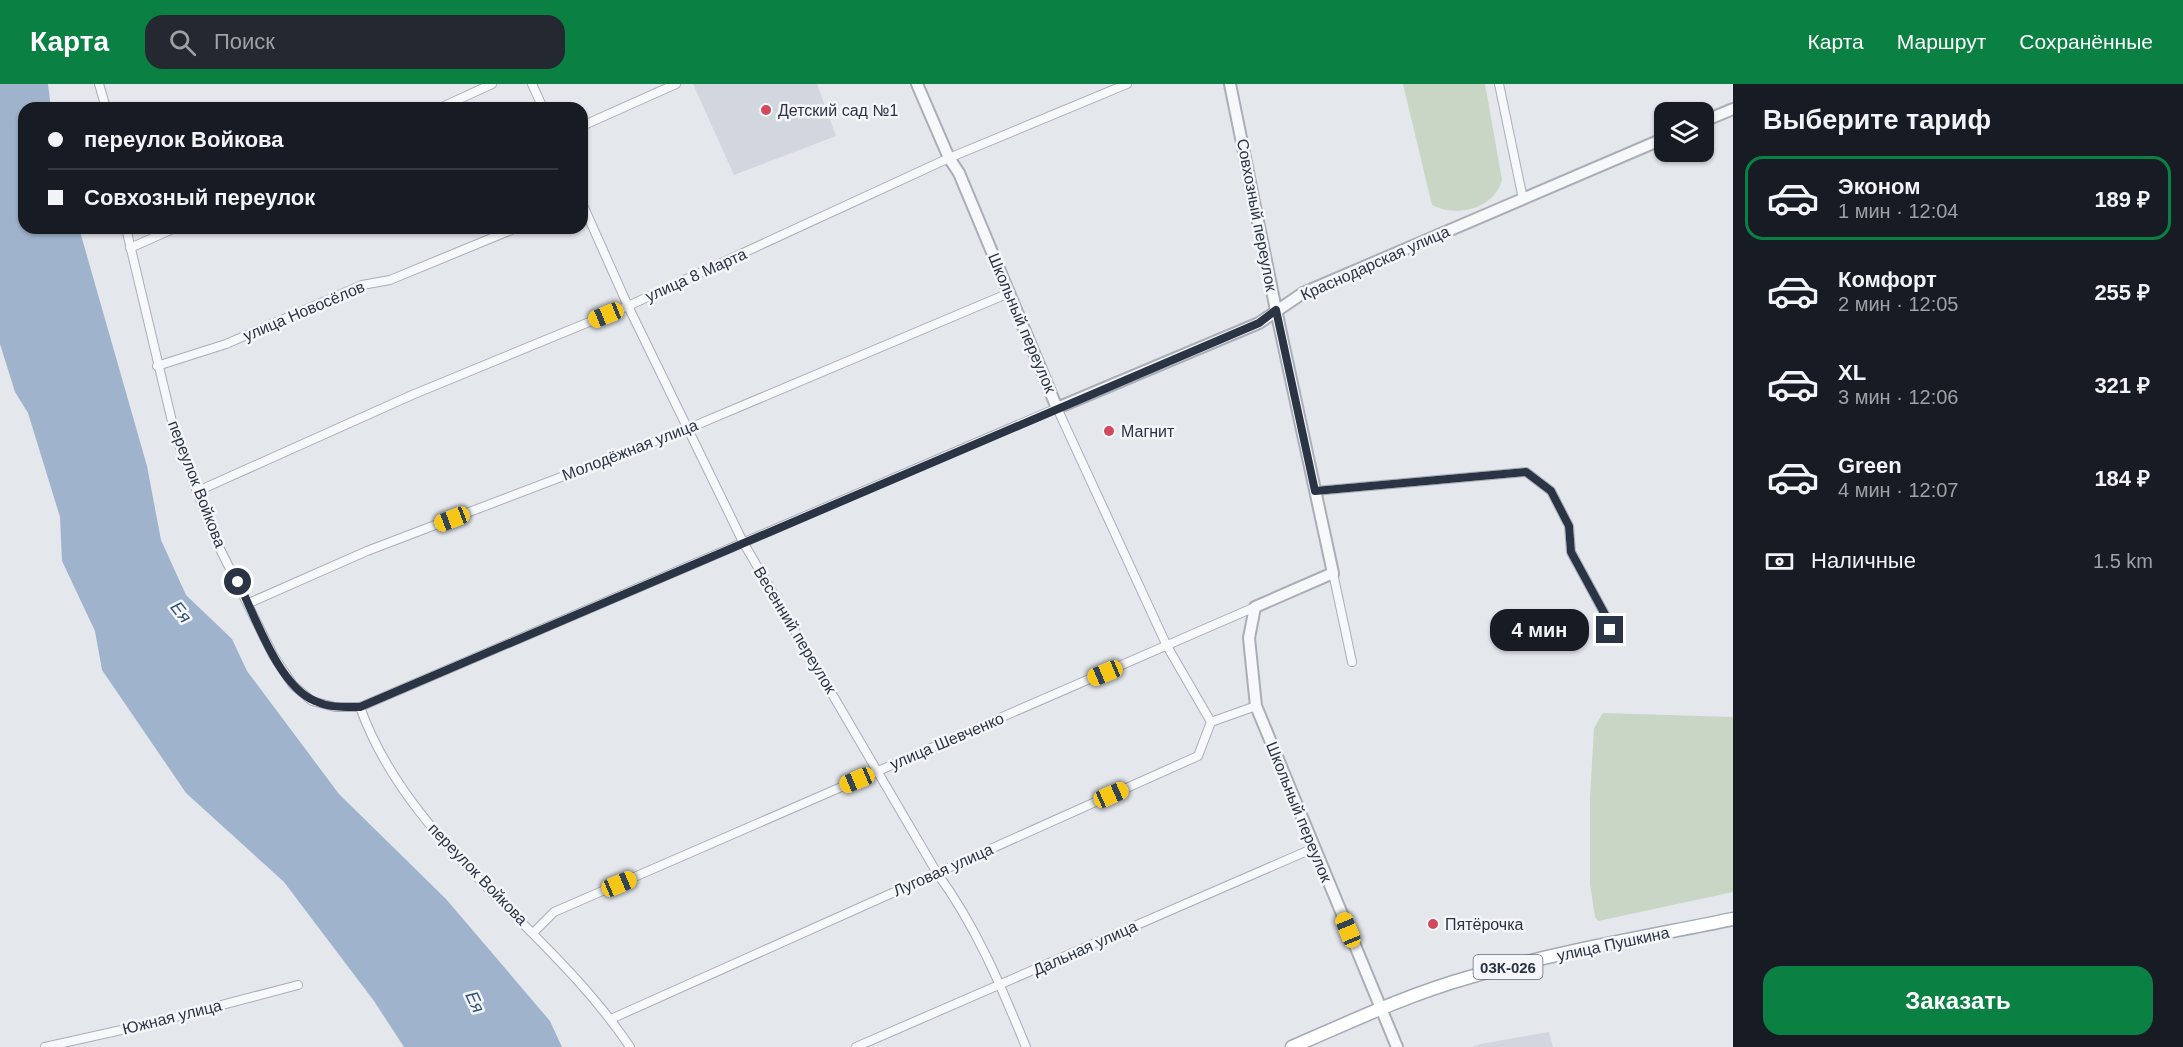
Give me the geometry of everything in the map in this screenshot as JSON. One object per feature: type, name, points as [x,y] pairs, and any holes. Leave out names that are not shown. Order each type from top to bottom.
[{"type":"main road","name":"улица Пушкина","points":[[1292,1047],[1431,989],[1506,968],[1733,919]]},
{"type":"street","points":[[99,84],[104,102]]},
{"type":"street","points":[[453,102],[492,84]]},
{"type":"street","points":[[532,84],[540,102]]},
{"type":"street","points":[[588,123],[676,84]]},
{"type":"street","name":"Школьный переулок","points":[[917,84],[949,158],[959,173],[1057,408],[1167,646],[1210,722]]},
{"type":"street","name":"улица 8 Марта","points":[[198,491],[412,395],[628,306],[949,158],[1127,84]]},
{"type":"street","name":"Совхозный переулок","points":[[1230,84],[1352,662]]},
{"type":"street","points":[[1499,84],[1523,199]]},
{"type":"street","points":[[1714,117],[1733,109]]},
{"type":"street","name":"Краснодарская улица","points":[[360,707],[1259,323],[1303,293],[1654,143]]},
{"type":"street","name":"Весенний переулок","points":[[588,216],[628,306],[743,543],[879,770],[937,873],[959,903],[1000,985],[1026,1047]]},
{"type":"street","name":"переулок Войкова","points":[[127,234],[175,434],[216,541],[273,655],[293,685],[312,701],[335,707],[360,707],[375,747],[430,826],[581,982],[630,1047]]},
{"type":"street","points":[[130,249],[163,234]]},
{"type":"street","name":"улица Новосёлов","points":[[157,366],[226,344],[362,285],[390,280],[501,234]]},
{"type":"street","name":"Молодёжная улица","points":[[249,603],[367,551],[687,429],[1009,293]]},
{"type":"street","points":[[1315,491],[1526,472],[1551,491],[1569,526],[1571,552],[1608,620],[1610,630]]},
{"type":"street","name":"улица Шевченко","points":[[534,932],[554,912],[1333,573]]},
{"type":"street","name":"Школьный переулок","points":[[1255,607],[1249,639],[1256,706],[1397,1047]]},
{"type":"street","points":[[1210,722],[1256,706]]},
{"type":"street","name":"Луговая улица","points":[[611,1019],[1198,756],[1210,722]]},
{"type":"street","name":"Дальная улица","points":[[856,1047],[1314,848]]},
{"type":"street","name":"Южная улица","points":[[45,1047],[153,1023],[298,985]]},
{"type":"shaded area","name":"Детский сад №1","points":[[693,84],[817,84],[836,136],[734,175]]},
{"type":"shaded area","points":[[1549,1032],[1553,1047],[1472,1047],[1480,1044]]},
{"type":"green space","points":[[1403,84],[1485,84],[1502,180],[1498,190],[1483,204],[1452,211],[1432,205]]},
{"type":"green space","points":[[1603,713],[1733,717],[1733,892],[1598,921],[1595,917],[1590,884],[1590,799],[1594,728]]},
{"type":"water","name":"Ея","points":[[0,84],[48,84],[50,102],[18,102],[18,234],[81,234],[147,466],[161,540],[186,595],[232,639],[247,671],[339,794],[446,899],[550,1021],[562,1047],[404,1047],[374,1001],[284,882],[186,793],[102,670],[95,631],[62,561],[60,517],[28,413],[15,392],[0,344]]},
{"type":"place","name":"Детский сад №1","points":[[766,110]]},
{"type":"place","name":"Магнит","points":[[1109,431]]},
{"type":"place","name":"Пятёрочка","points":[[1433,924]]},
{"type":"route","points":[[238,582],[273,655],[293,685],[312,701],[335,707],[360,707],[1259,323],[1276,310],[1315,491],[1526,472],[1551,491],[1569,526],[1571,552],[1608,620],[1610,630]]}]
